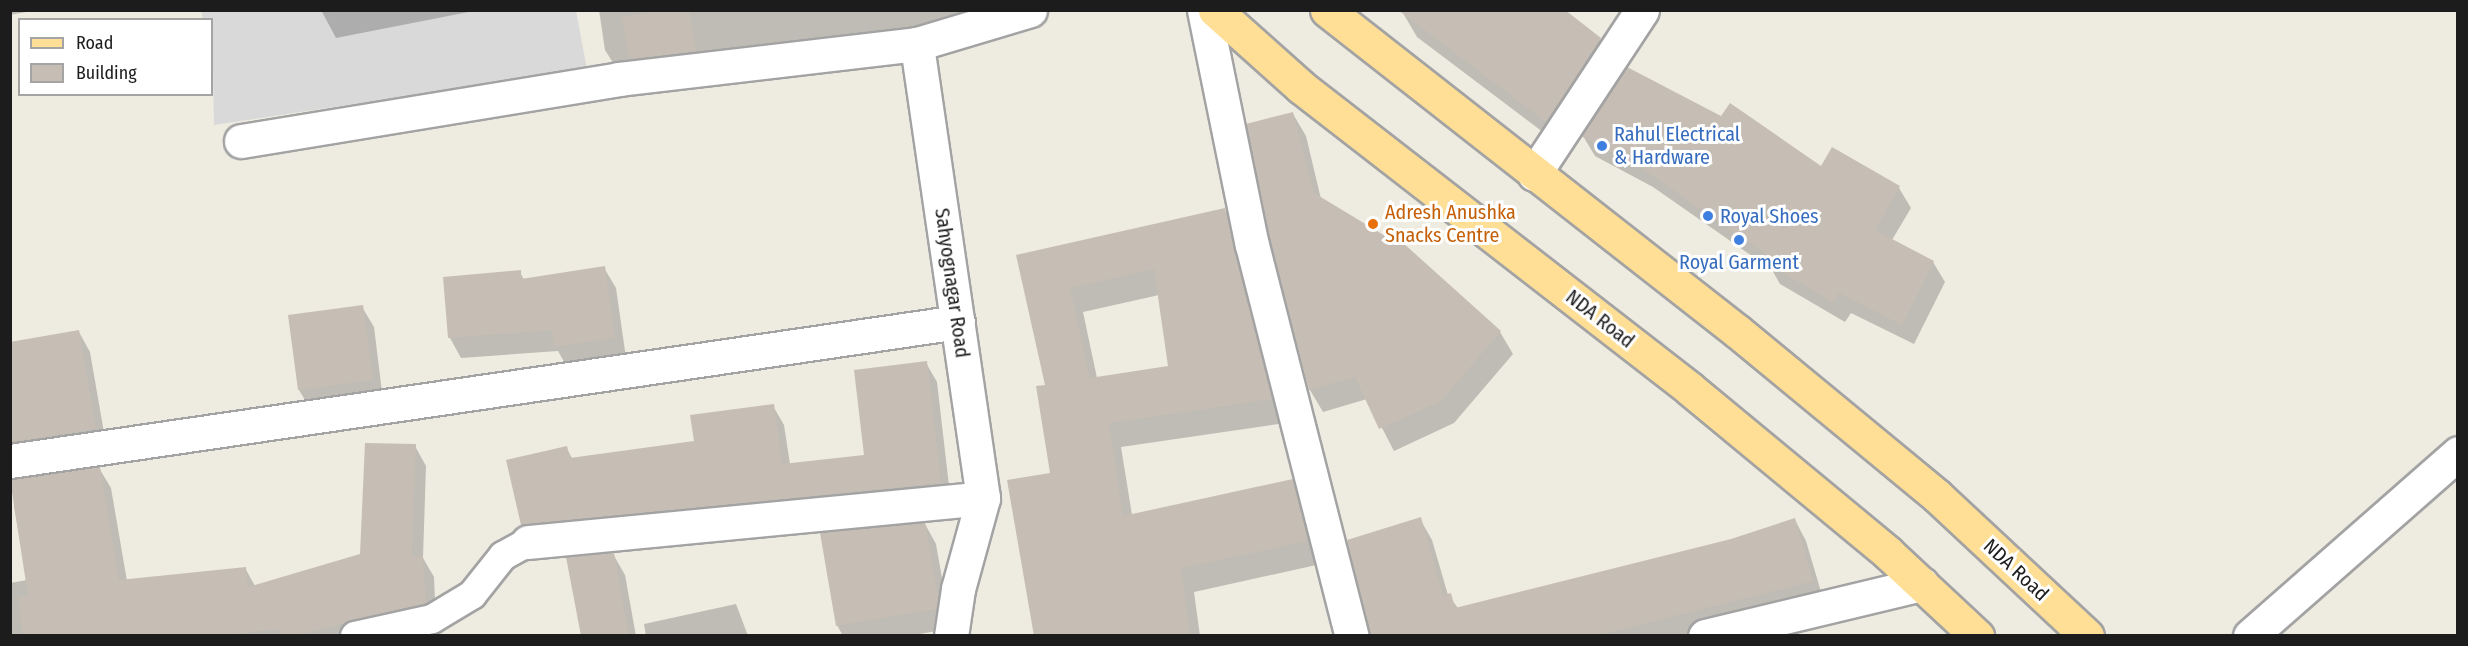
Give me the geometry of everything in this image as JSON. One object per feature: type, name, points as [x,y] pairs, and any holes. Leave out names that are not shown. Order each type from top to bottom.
[{"type":"main road","name":"NDA Road","points":[[1215,10],[1300,87],[1690,389],[1922,584],[1977,636]]},
{"type":"main road","name":"NDA Road","points":[[1327,10],[1737,331],[1937,496],[2087,636]]},
{"type":"street","points":[[241,141],[619,79],[917,44],[1030,10]]},
{"type":"street","points":[[1204,10],[1252,245],[1352,636]]},
{"type":"street","points":[[1534,174],[1641,10]]},
{"type":"street","name":"Sahyognagar Road","points":[[917,44],[983,498],[958,589],[951,636]]},
{"type":"street","points":[[10,461],[958,322]]},
{"type":"street","points":[[2250,636],[2457,453]]},
{"type":"street","points":[[528,543],[983,498]]},
{"type":"street","points":[[1705,636],[1922,584]]},
{"type":"lane","points":[[355,636],[432,619],[472,595],[503,556],[528,543]]},
{"type":"shaded area","points":[[201,11],[576,11],[587,69],[214,125],[213,18],[203,18]]},
{"type":"building","points":[[662,10],[689,10],[696,51],[629,59],[622,17]]},
{"type":"building","points":[[1398,10],[1565,10],[1601,38],[1546,122]]},
{"type":"building","points":[[1627,67],[1721,116],[1730,103],[1821,166],[1832,147],[1900,186],[1875,230],[1934,261],[1902,325],[1839,293],[1833,302],[1766,263],[1770,257],[1640,167],[1581,136]]},
{"type":"building","points":[[1293,112],[1314,193],[1387,237],[1392,233],[1501,331],[1441,401],[1379,429],[1355,377],[1309,390],[1270,241],[1246,124]]},
{"type":"building","points":[[1225,208],[1272,399],[1109,423],[1123,516],[1293,479],[1308,541],[1181,568],[1190,636],[1034,636],[1007,480],[1050,473],[1036,386],[1045,385],[1016,255]],"holes":[[[1154,269],[1168,366],[1090,378],[1070,288]]]},
{"type":"building","points":[[605,266],[615,338],[554,347],[552,330],[448,338],[443,277],[521,270],[521,279]]},
{"type":"building","points":[[363,305],[373,380],[298,390],[288,315]]},
{"type":"building","points":[[79,330],[96,429],[10,442],[10,342]]},
{"type":"building","points":[[927,361],[941,483],[521,525],[506,460],[567,446],[570,458],[694,441],[690,415],[774,404],[782,464],[864,455],[854,370]]},
{"type":"building","points":[[365,443],[416,444],[412,557],[423,556],[426,603],[293,636],[281,636],[279,629],[218,636],[23,636],[18,597],[28,596],[10,479],[100,467],[119,580],[246,567],[248,587],[360,554]]},
{"type":"building","points":[[1421,517],[1443,595],[1451,593],[1455,608],[1731,539],[1795,518],[1813,581],[1595,636],[1370,636],[1347,540]]},
{"type":"building","points":[[925,522],[938,596],[936,609],[836,626],[820,533]]},
{"type":"building","points":[[614,553],[629,636],[581,636],[566,557]]},
{"type":"place","name":"Rahul Electrical & Hardware","points":[[1602,146]]},
{"type":"place","name":"Royal Shoes","points":[[1708,216]]},
{"type":"place","name":"Adresh Anushka Snacks Centre","points":[[1373,224]]},
{"type":"place","name":"Royal Garment","points":[[1739,240]]}]
